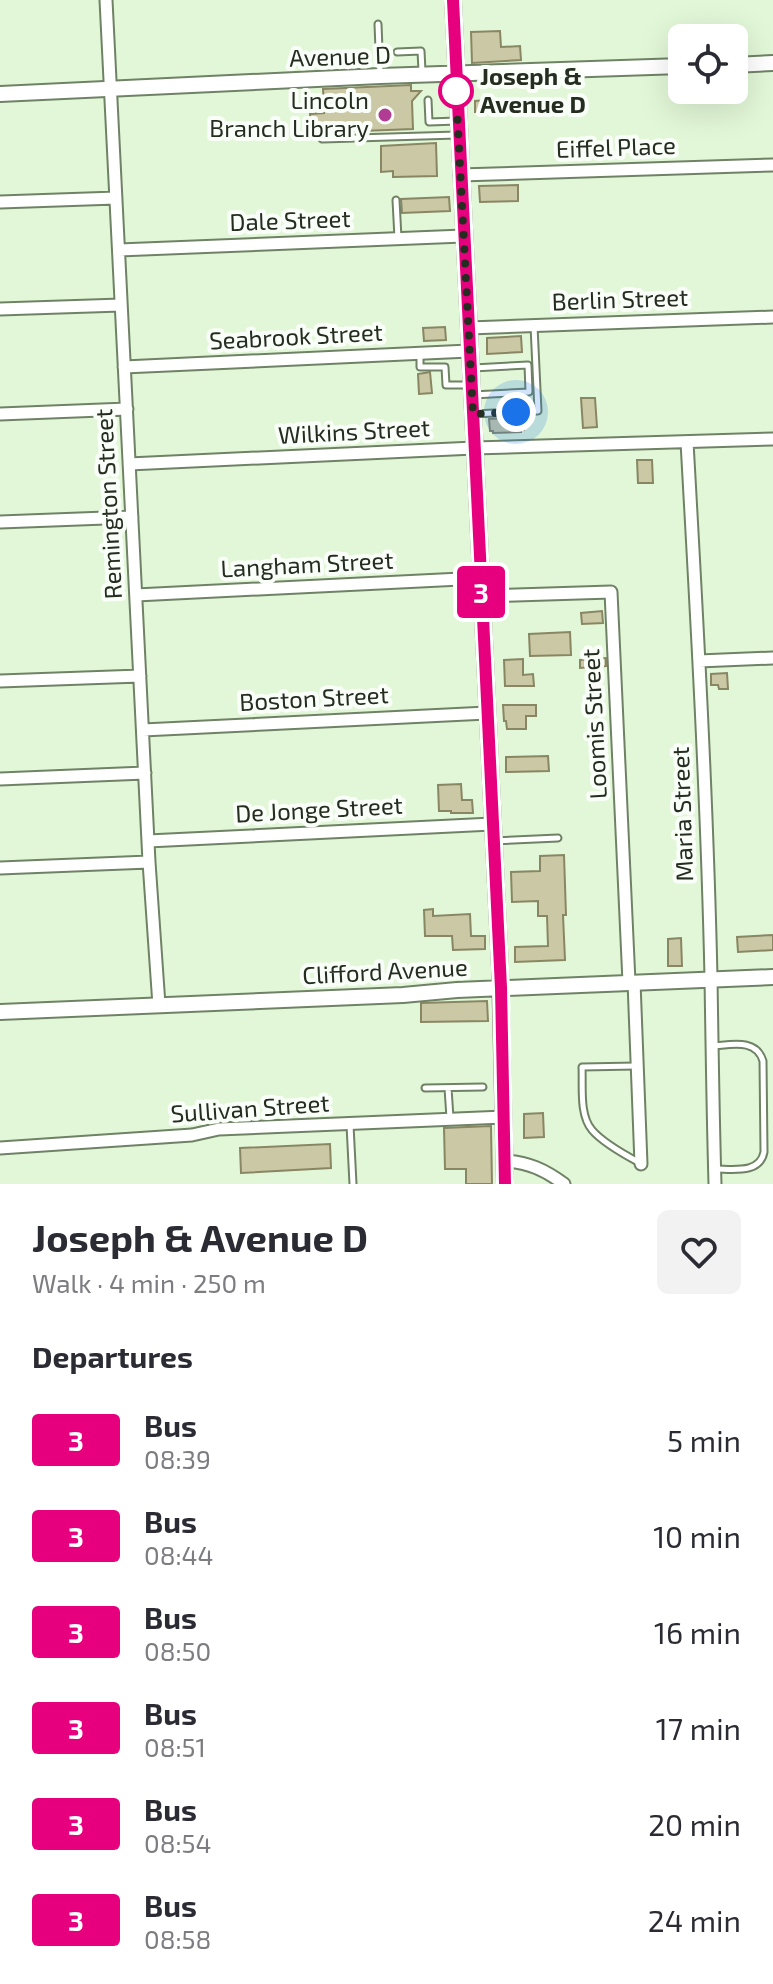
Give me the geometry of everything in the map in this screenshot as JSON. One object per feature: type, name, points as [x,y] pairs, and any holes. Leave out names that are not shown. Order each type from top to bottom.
[{"type":"main road","points":[[453,0],[501,988],[505,1184]]},
{"type":"main road","points":[[748,64],[773,63]]},
{"type":"main road","name":"Avenue D","points":[[0,94],[668,66]]},
{"type":"main road","name":"Clifford Avenue","points":[[0,1012],[773,977]]},
{"type":"street","name":"Remington Street","points":[[106,0],[149,862],[159,1005]]},
{"type":"street","name":"Eiffel Place","points":[[460,175],[773,165]]},
{"type":"street","points":[[0,202],[116,198]]},
{"type":"street","name":"Dale Street","points":[[119,250],[463,236]]},
{"type":"street","points":[[0,309],[121,305]]},
{"type":"street","name":"Berlin Street","points":[[469,328],[773,317]]},
{"type":"street","name":"Seabrook Street","points":[[124,367],[469,351]]},
{"type":"street","points":[[0,414],[127,409]]},
{"type":"street","name":"Wilkins Street","points":[[129,464],[474,448],[773,439]]},
{"type":"street","name":"Maria Street","points":[[687,442],[699,661],[715,1184]]},
{"type":"street","points":[[0,522],[132,517]]},
{"type":"street","name":"Langham Street","points":[[136,595],[481,578]]},
{"type":"street","name":"Loomis Street","points":[[482,596],[611,592],[632,982]]},
{"type":"street","points":[[699,661],[773,658]]},
{"type":"street","points":[[0,681],[140,676]]},
{"type":"street","name":"Boston Street","points":[[143,730],[487,713]]},
{"type":"street","points":[[0,779],[145,773]]},
{"type":"street","name":"De Jonge Street","points":[[148,841],[492,824]]},
{"type":"street","points":[[0,868],[149,862]]},
{"type":"street","points":[[632,982],[641,1164]]},
{"type":"street","name":"Sullivan Street","points":[[0,1148],[192,1135],[219,1129],[504,1117]]},
{"type":"street","points":[[505,1161],[533,1166],[564,1184]]},
{"type":"lane","points":[[378,24],[380,76]]},
{"type":"lane","points":[[397,52],[421,51],[422,76]]},
{"type":"lane","points":[[428,100],[429,122],[458,128]]},
{"type":"lane","points":[[322,139],[458,128]]},
{"type":"lane","points":[[396,200],[398,238]]},
{"type":"lane","points":[[473,414],[538,411],[534,325]]},
{"type":"lane","points":[[420,353],[420,367],[445,367],[446,385],[471,390],[529,392],[528,365],[470,368]]},
{"type":"lane","points":[[493,841],[558,838]]},
{"type":"lane","points":[[711,1046],[751,1046],[761,1054],[763,1061],[763,1160],[752,1168],[715,1169]]},
{"type":"lane","points":[[638,1066],[582,1067],[583,1108],[590,1129],[641,1164]]},
{"type":"lane","points":[[425,1088],[483,1087]]},
{"type":"lane","points":[[448,1088],[450,1119]]},
{"type":"lane","points":[[350,1124],[353,1184]]},
{"type":"building","points":[[500,31],[501,47],[520,46],[521,60],[472,63],[471,32]]},
{"type":"building","points":[[411,85],[411,91],[421,91],[412,101],[413,129],[311,133],[310,114],[324,113],[323,89]]},
{"type":"building","points":[[503,99],[504,111],[475,112],[475,101]]},
{"type":"building","points":[[436,143],[437,176],[393,177],[393,171],[381,172],[381,146]]},
{"type":"building","points":[[518,185],[518,201],[480,202],[479,186]]},
{"type":"building","points":[[449,197],[450,211],[402,213],[401,199]]},
{"type":"building","points":[[445,327],[446,340],[424,341],[423,328]]},
{"type":"building","points":[[521,336],[522,352],[487,354],[487,338]]},
{"type":"building","points":[[430,372],[432,393],[419,394],[418,374]]},
{"type":"building","points":[[581,398],[595,398],[597,427],[583,428]]},
{"type":"building","points":[[524,417],[524,430],[521,432],[490,431],[489,419]]},
{"type":"building","points":[[637,460],[652,460],[653,483],[638,483]]},
{"type":"building","points":[[602,611],[603,623],[582,624],[581,613]]},
{"type":"building","points":[[570,632],[571,655],[530,656],[529,634]]},
{"type":"building","points":[[606,658],[606,666],[580,668],[580,660]]},
{"type":"building","points":[[523,659],[523,675],[533,674],[534,686],[505,686],[504,660]]},
{"type":"building","points":[[727,673],[728,689],[711,685],[711,674]]},
{"type":"building","points":[[503,705],[536,705],[536,716],[526,716],[526,729],[507,729]]},
{"type":"building","points":[[548,756],[549,771],[506,772],[506,757]]},
{"type":"building","points":[[461,784],[462,800],[472,800],[473,813],[439,811],[438,785]]},
{"type":"building","points":[[564,855],[565,960],[515,962],[515,947],[548,946],[547,916],[538,916],[538,901],[512,902],[511,872],[540,871],[540,856]]},
{"type":"building","points":[[433,909],[433,916],[470,914],[471,936],[485,936],[485,949],[453,950],[452,936],[425,936],[424,910]]},
{"type":"building","points":[[773,935],[773,950],[738,952],[737,937]]},
{"type":"building","points":[[681,938],[682,966],[668,966],[668,939]]},
{"type":"building","points":[[487,1001],[488,1021],[421,1022],[421,1003]]},
{"type":"building","points":[[543,1113],[544,1137],[524,1138],[524,1114]]},
{"type":"building","points":[[491,1126],[492,1184],[466,1184],[466,1169],[445,1169],[444,1128]]},
{"type":"building","points":[[330,1144],[331,1168],[241,1173],[240,1148]]},
{"type":"bus line","name":"3","points":[[453,0],[501,988],[505,1184]]},
{"type":"place","name":"Joseph & Avenue D","points":[[456,91]]},
{"type":"place","name":"Lincoln Branch Library","points":[[385,115]]},
{"type":"route","points":[[456,91],[473,414],[516,412]]}]
